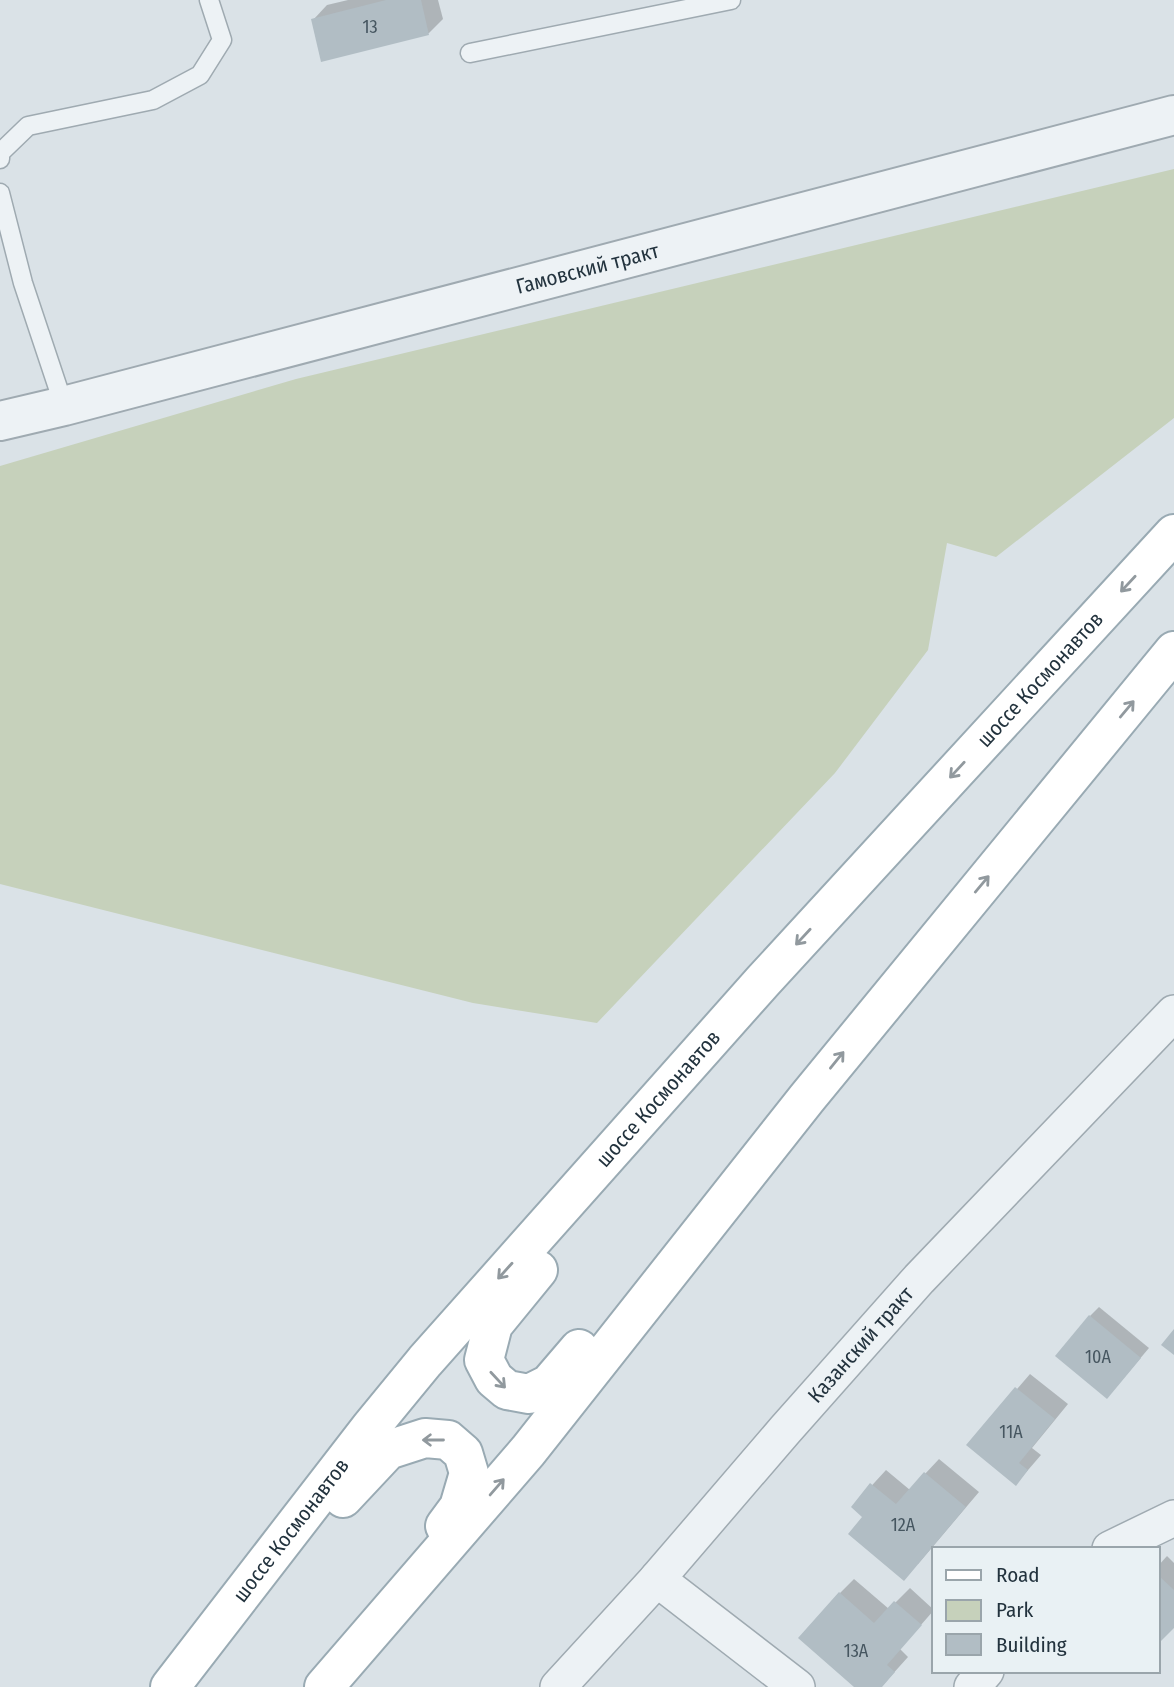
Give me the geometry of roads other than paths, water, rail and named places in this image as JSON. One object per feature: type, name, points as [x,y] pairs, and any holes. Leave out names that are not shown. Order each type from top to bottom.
[{"type":"main road","name":"шоссе Космонавтов","points":[[170,1687],[425,1361],[772,971],[1174,534]]},
{"type":"main road","points":[[324,1687],[528,1451],[807,1098],[1174,651]]},
{"type":"main road","points":[[688,1065],[641,1142],[494,1325],[484,1360],[494,1379],[507,1390],[529,1394],[549,1384],[768,1125],[807,1098]]},
{"type":"main road","points":[[219,1624],[388,1450],[425,1438],[448,1440],[463,1453],[469,1473],[459,1507],[359,1648]]},
{"type":"street","name":"Гамовский тракт","points":[[0,421],[1174,115]]},
{"type":"street","name":"Казанский тракт","points":[[558,1687],[657,1579],[919,1279],[1174,1013]]},
{"type":"street","points":[[1114,1547],[1174,1518]]},
{"type":"street","points":[[657,1579],[797,1687]]},
{"type":"street","points":[[972,1687],[984,1673]]},
{"type":"lane","points":[[0,159],[0,153],[27,127],[153,100],[200,75],[222,40],[209,0]]},
{"type":"lane","points":[[470,53],[731,0]]},
{"type":"lane","points":[[0,193],[23,283],[64,406]]}]
